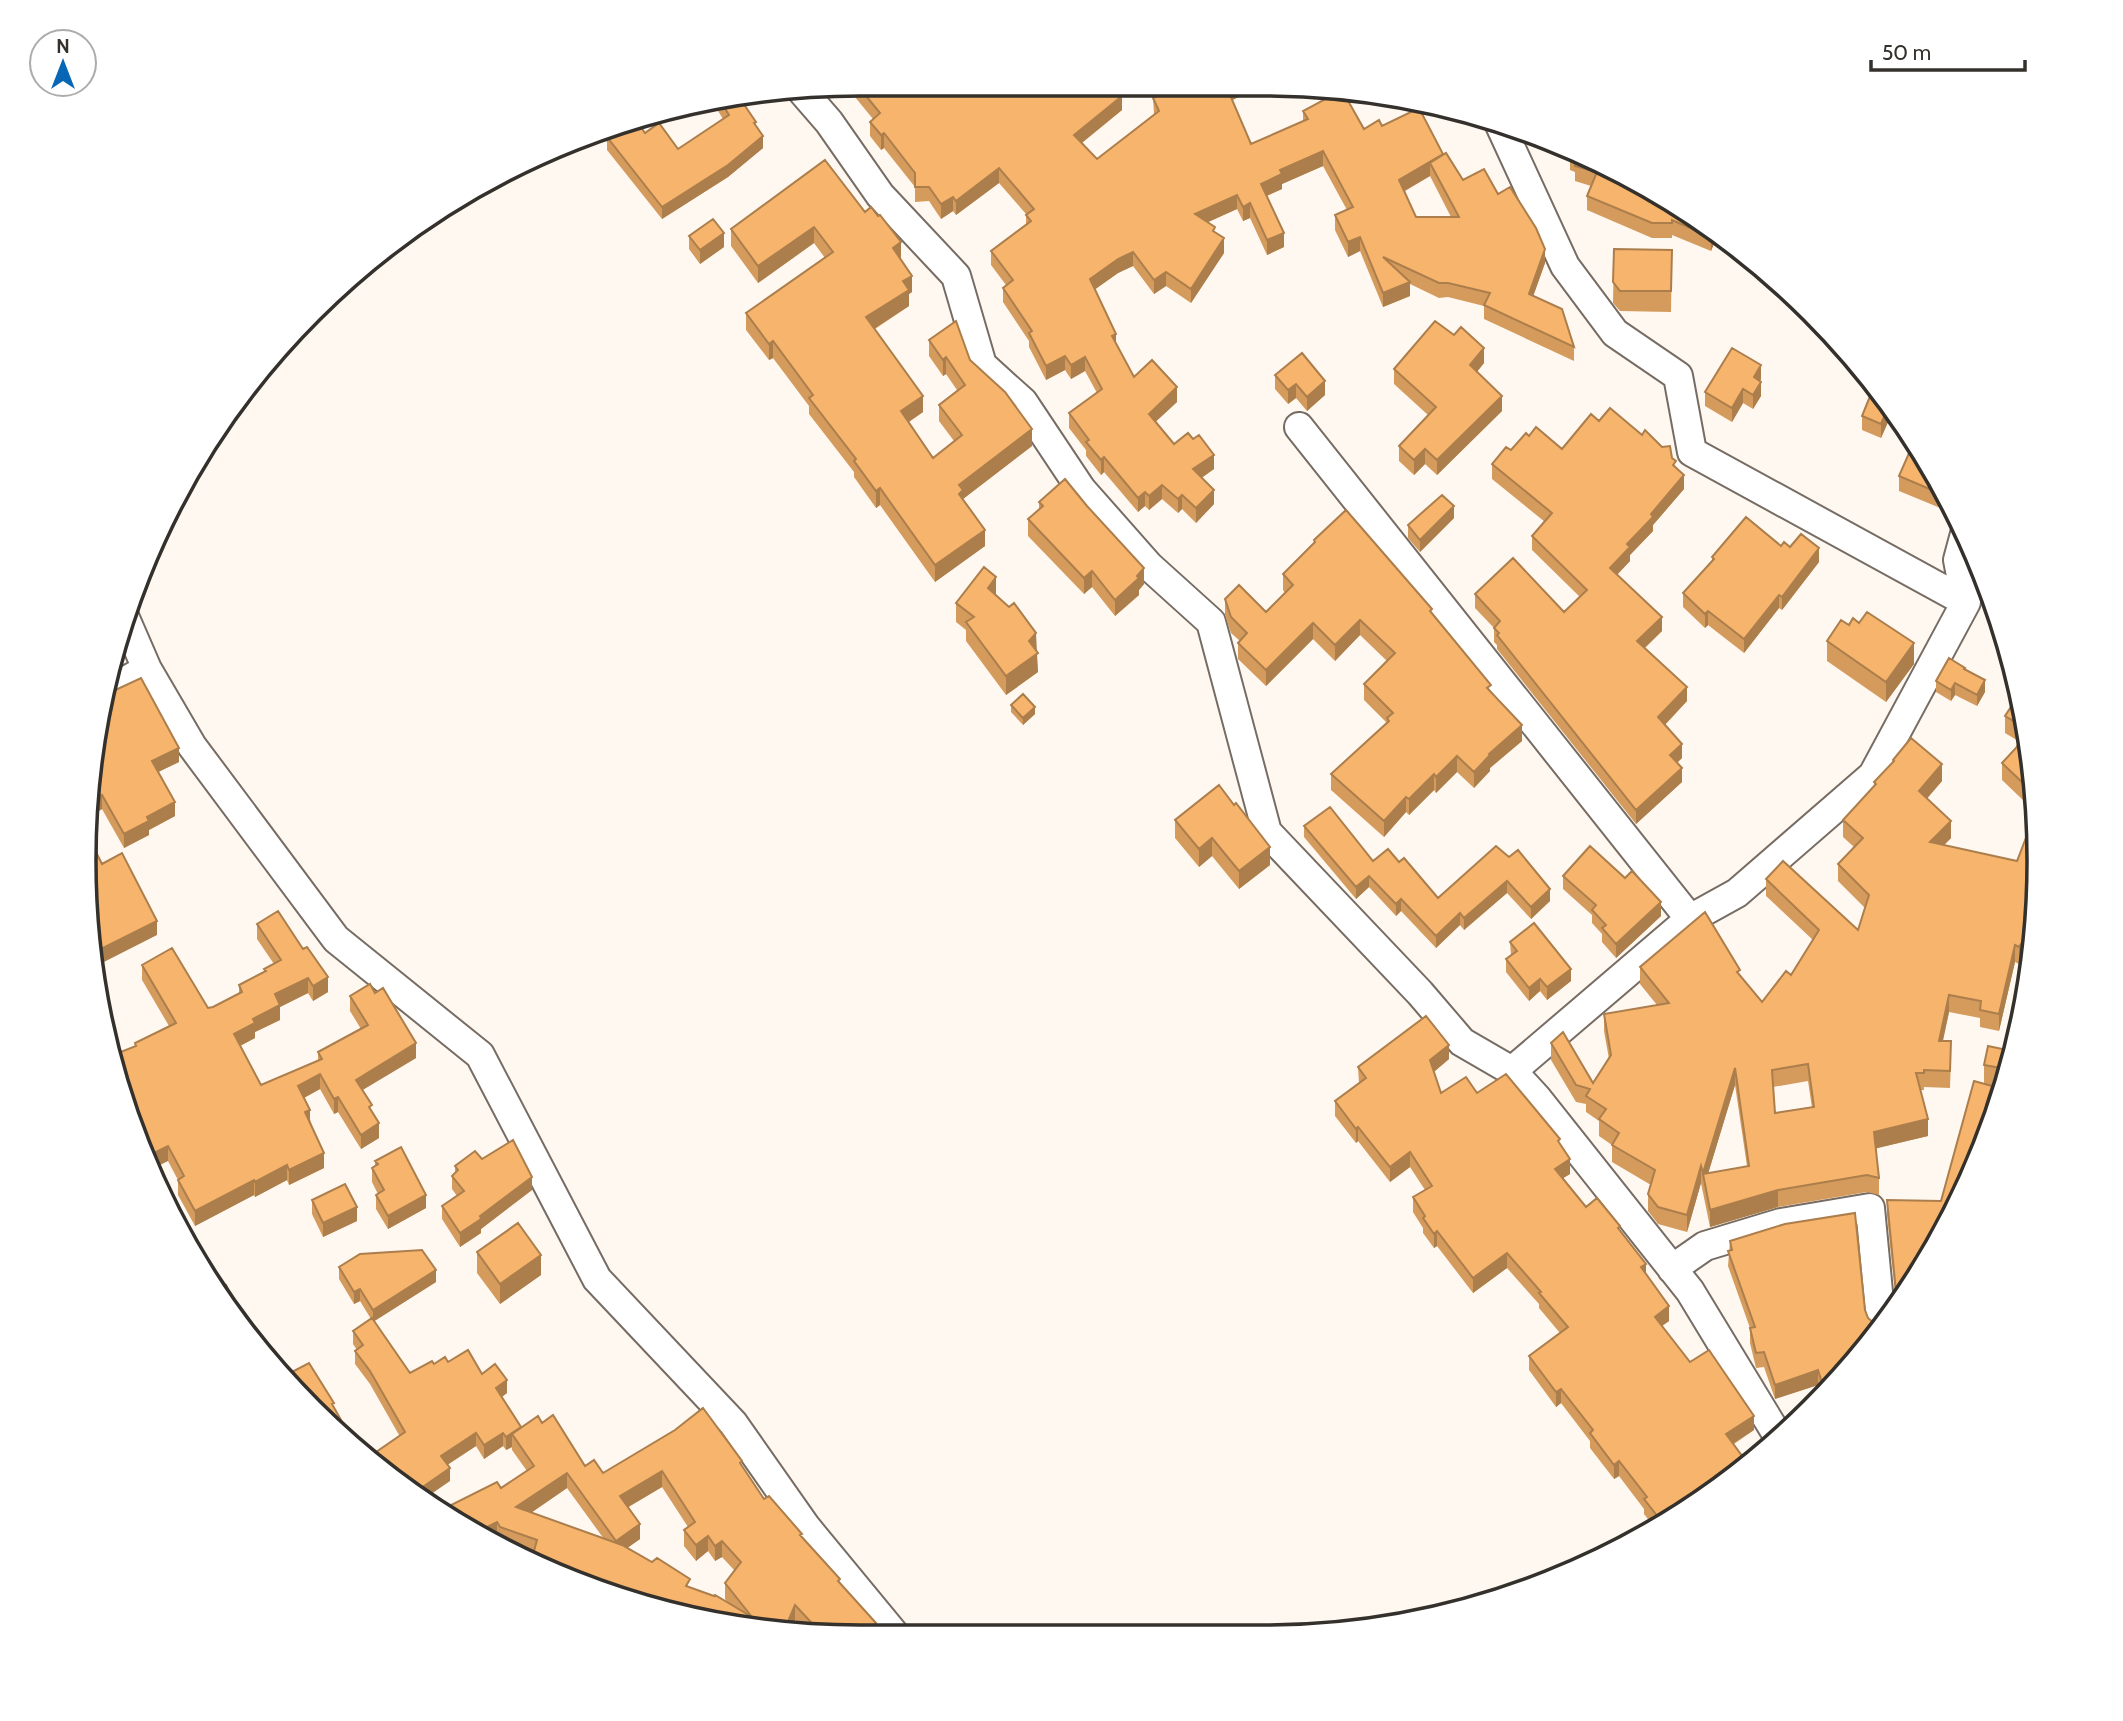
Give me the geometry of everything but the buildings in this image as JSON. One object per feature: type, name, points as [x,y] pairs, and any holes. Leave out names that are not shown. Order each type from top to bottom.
[{"type":"street","points":[[808,98],[829,122],[880,195],[956,276],[982,365],[1023,402],[1081,489],[1149,566],[1211,622],[1267,832],[1420,993],[1462,1042],[1512,1071],[1536,1097],[1690,1291],[1773,1428]]},
{"type":"street","points":[[1504,136],[1564,266],[1615,333],[1678,376],[1692,452],[1966,602]]},
{"type":"street","points":[[1299,427],[1690,919]]},
{"type":"street","points":[[1512,1071],[1690,919],[1737,893],[1873,775],[1966,602],[1958,560],[1961,550]]},
{"type":"street","points":[[131,633],[147,669],[192,746],[336,939],[480,1055],[597,1279],[733,1423],[806,1527],[887,1625]]},
{"type":"street","points":[[117,686],[147,669]]},
{"type":"street","points":[[1672,1269],[1705,1246],[1769,1226],[1870,1208],[1880,1311]]}]
